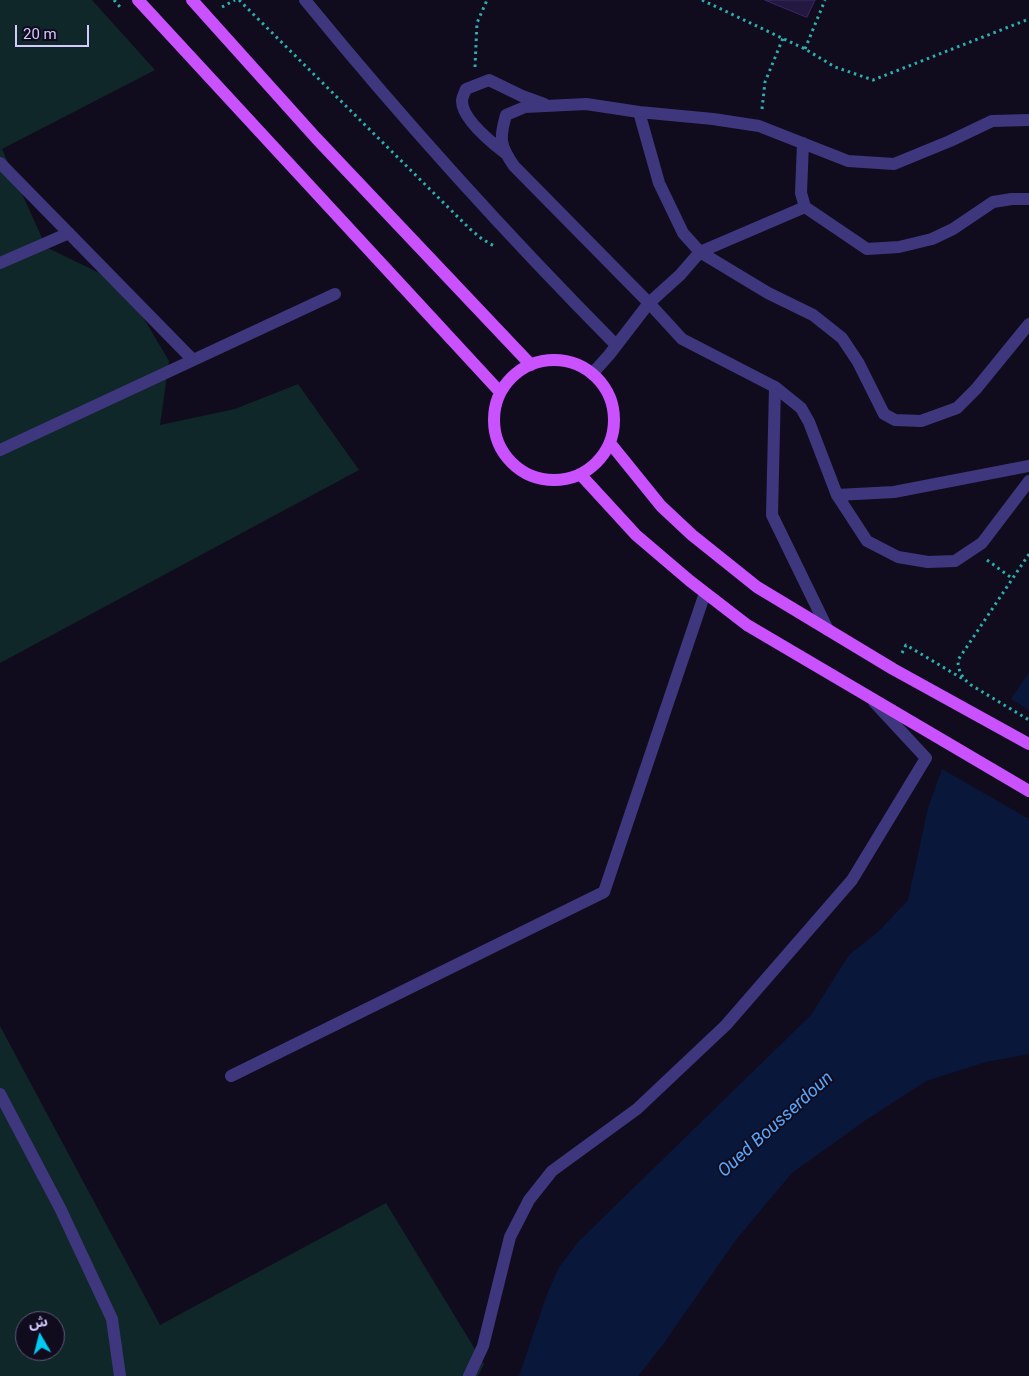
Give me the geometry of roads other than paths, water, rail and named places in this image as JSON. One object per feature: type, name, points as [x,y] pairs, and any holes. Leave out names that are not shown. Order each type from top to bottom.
[{"type":"main road","points":[[138,0],[500,392]]},
{"type":"main road","points":[[192,0],[303,124],[531,365]]},
{"type":"main road","points":[[542,360],[563,360],[583,366],[600,381],[611,399],[614,423],[610,443],[597,462],[580,474],[560,480],[532,476],[520,470],[505,455],[496,437],[494,412],[500,392],[506,382],[522,368],[531,365],[542,360]]},
{"type":"main road","points":[[610,443],[662,506],[692,535],[757,587],[893,670],[1029,744]]},
{"type":"main road","points":[[580,474],[636,535],[746,625],[874,702],[1029,791]]},
{"type":"street","points":[[305,0],[370,80],[451,172],[534,262],[616,346]]},
{"type":"street","points":[[553,107],[522,96],[489,80],[474,84],[466,89],[462,100],[465,113],[485,137],[505,153],[514,166],[682,339],[775,387],[801,408],[809,422],[838,495],[866,541],[898,557],[928,562],[956,561],[982,543],[1029,481]]},
{"type":"street","points":[[505,153],[500,134],[506,115],[525,107],[586,104],[639,112],[713,118],[759,126],[848,161],[894,164],[992,121],[1029,120]]},
{"type":"street","points":[[639,112],[659,183],[683,233],[700,252],[768,293],[813,315],[842,338],[858,362],[884,414],[895,420],[921,421],[958,408],[1029,324]]},
{"type":"street","points":[[803,143],[801,193],[805,207],[867,249],[898,247],[932,239],[953,229],[993,202],[1029,199]]},
{"type":"street","points":[[0,162],[193,360]]},
{"type":"street","points":[[592,374],[649,303],[680,275],[700,252],[805,207]]},
{"type":"street","points":[[0,263],[69,233]]},
{"type":"street","points":[[0,450],[335,294]]},
{"type":"street","points":[[775,387],[772,515],[828,630]]},
{"type":"street","points":[[838,495],[894,492],[1029,466]]},
{"type":"street","points":[[231,1076],[604,892],[705,593]]},
{"type":"street","points":[[469,1376],[483,1346],[510,1237],[529,1200],[552,1171],[638,1108],[726,1025],[852,880],[926,758],[874,702]]},
{"type":"street","points":[[0,1094],[60,1208],[112,1319],[120,1376]]},
{"type":"water","points":[[1029,672],[1029,710],[1011,699]]},
{"type":"water","name":"Oued Bousserdoun","points":[[942,769],[1029,819],[1029,1054],[986,1062],[926,1081],[863,1122],[792,1173],[735,1241],[662,1346],[638,1376],[519,1376],[546,1297],[558,1269],[578,1242],[811,1015],[849,955],[880,930],[908,900],[928,808]]}]
